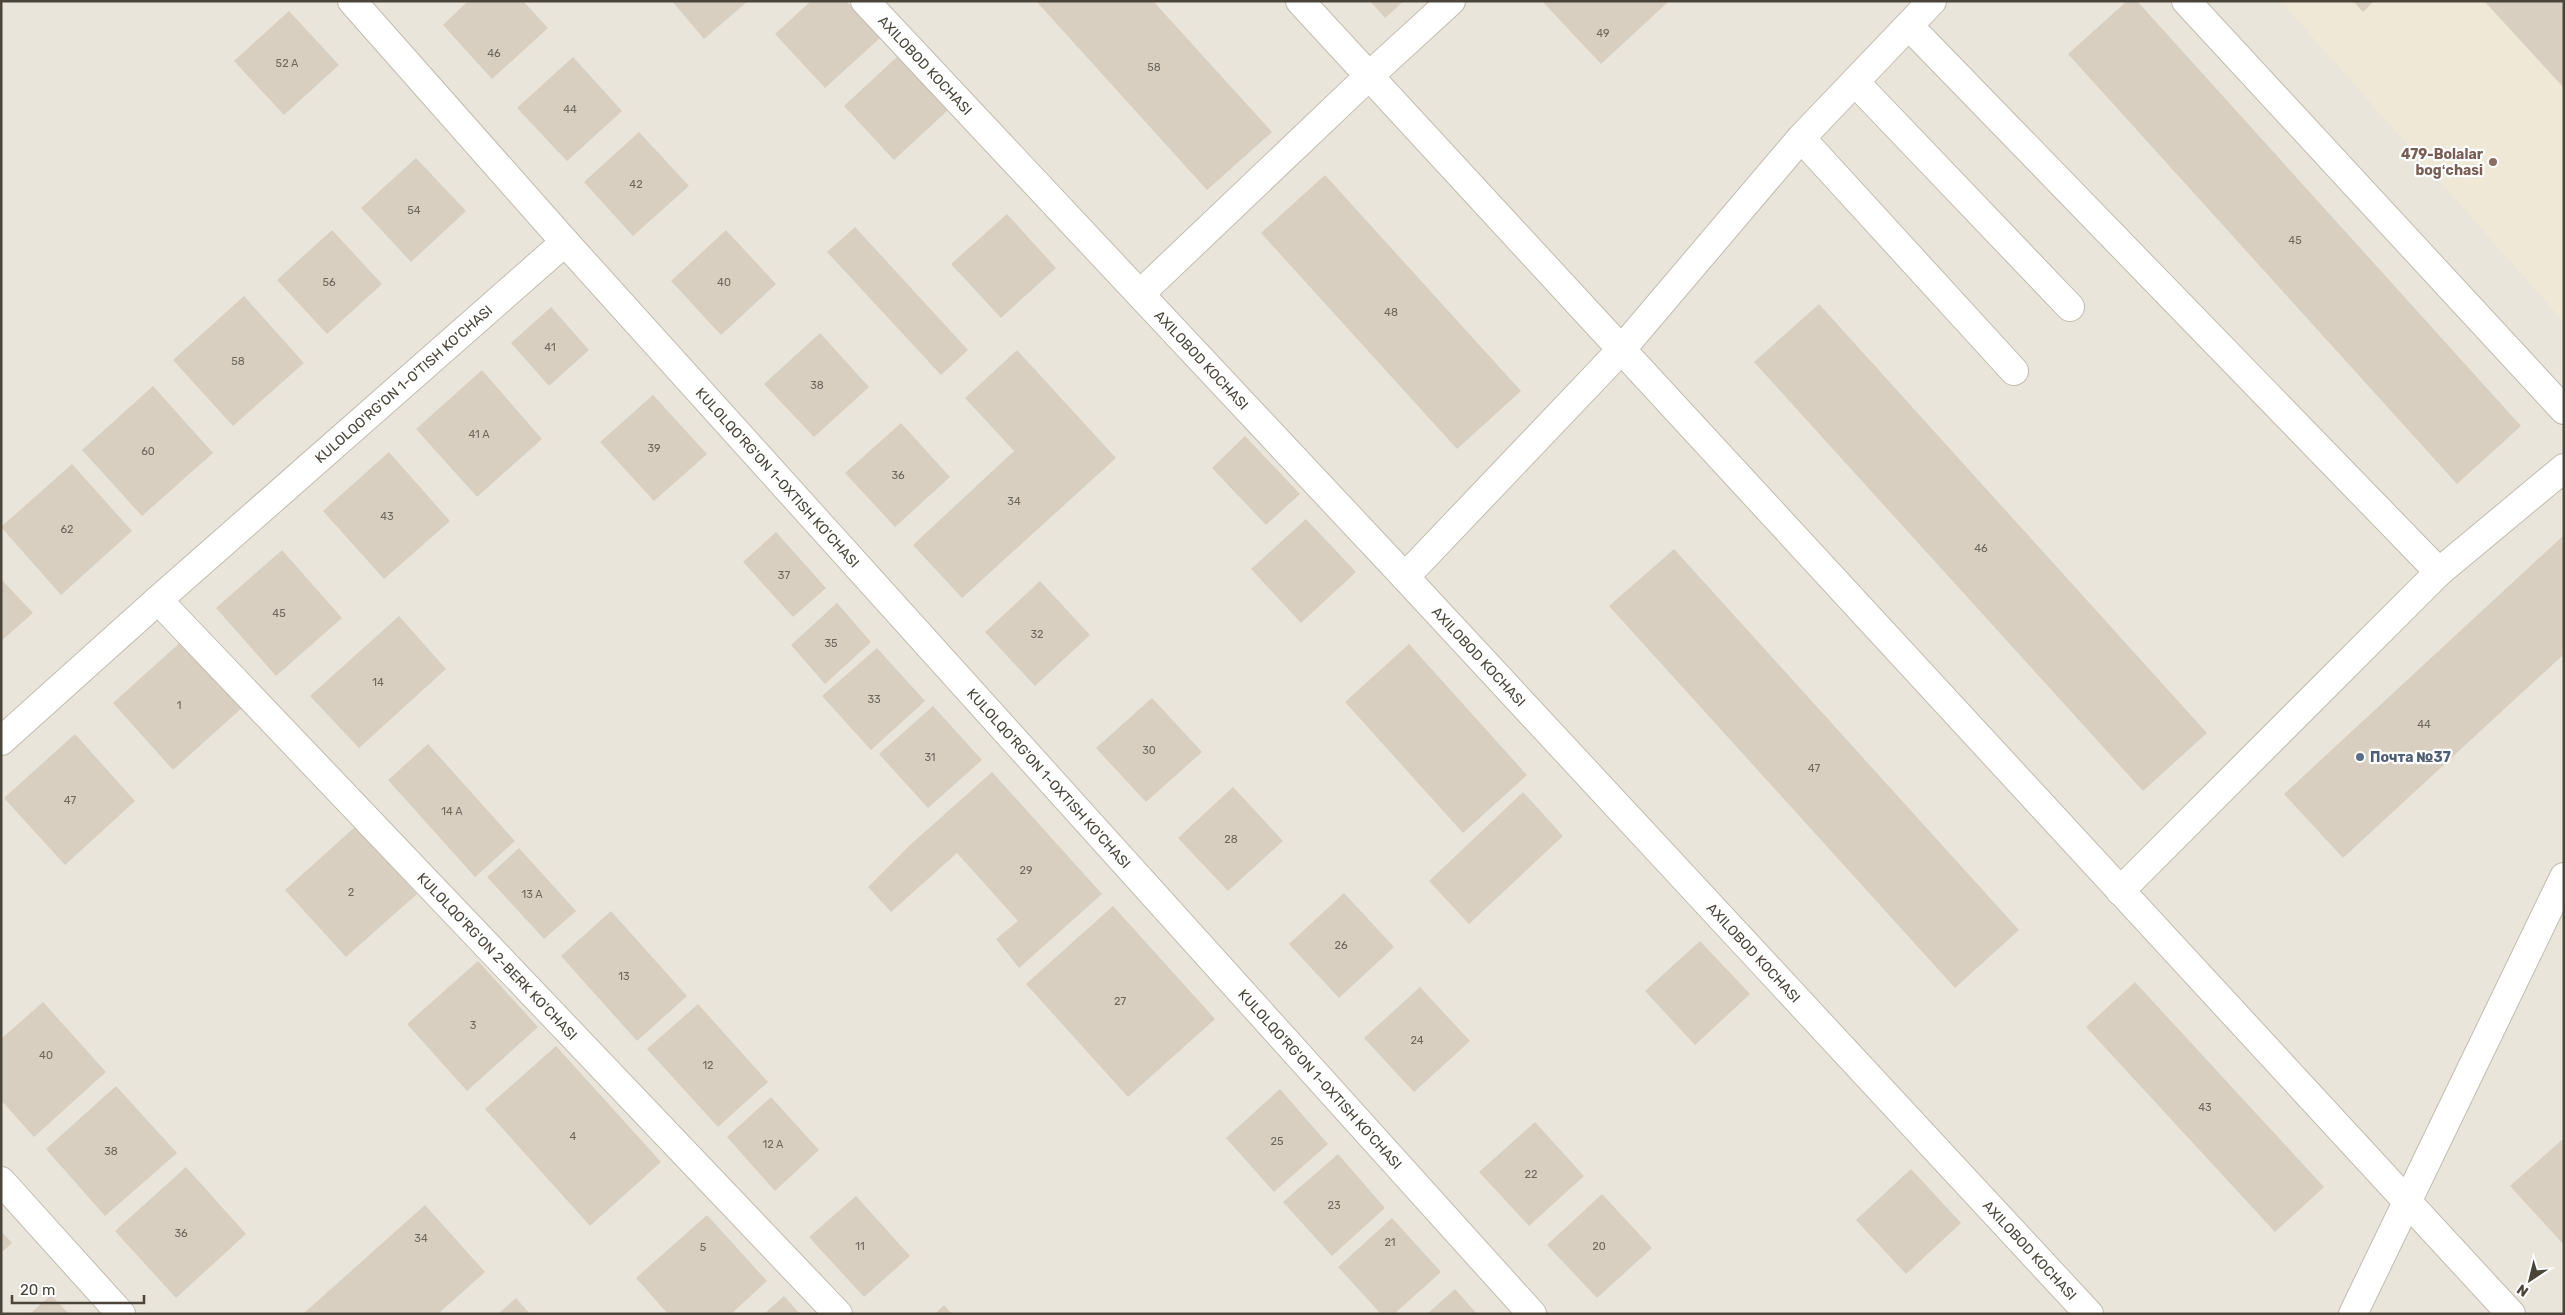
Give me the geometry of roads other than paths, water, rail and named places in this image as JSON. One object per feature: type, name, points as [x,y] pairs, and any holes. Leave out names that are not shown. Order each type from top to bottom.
[{"type":"street","points":[[352,1],[565,242]]},
{"type":"street","name":"AXILOBOD KOCHASI","points":[[864,1],[1405,577],[2089,1314]]},
{"type":"street","points":[[1300,1],[2120,891],[2407,1199],[2511,1314]]},
{"type":"street","points":[[1140,294],[1368,76],[1451,1]]},
{"type":"street","points":[[1405,577],[1621,350],[1801,138],[1932,1]]},
{"type":"street","points":[[2186,1],[2564,410]]},
{"type":"street","points":[[1909,26],[2439,572]]},
{"type":"street","points":[[1856,82],[2070,307]]},
{"type":"street","points":[[1801,138],[2014,371]]},
{"type":"street","name":"KULOLQO'RG'ON 1-O'TISH KO'CHASI","points":[[1,741],[158,600],[565,242]]},
{"type":"street","name":"KULOLQO'RG'ON 1-OXTISH KO'CHASI","points":[[565,242],[1532,1314]]},
{"type":"street","points":[[2120,891],[2439,572],[2564,468]]},
{"type":"street","name":"KULOLQO'RG'ON 2-BERK KO'CHASI","points":[[158,600],[838,1314]]},
{"type":"street","points":[[2352,1314],[2564,876]]},
{"type":"street","points":[[1,1181],[121,1314]]},
{"type":"place","name":"479-Bolalar bogʻchasi","points":[[2493,162]]},
{"type":"place","name":"Почта №37","points":[[2360,757]]}]
